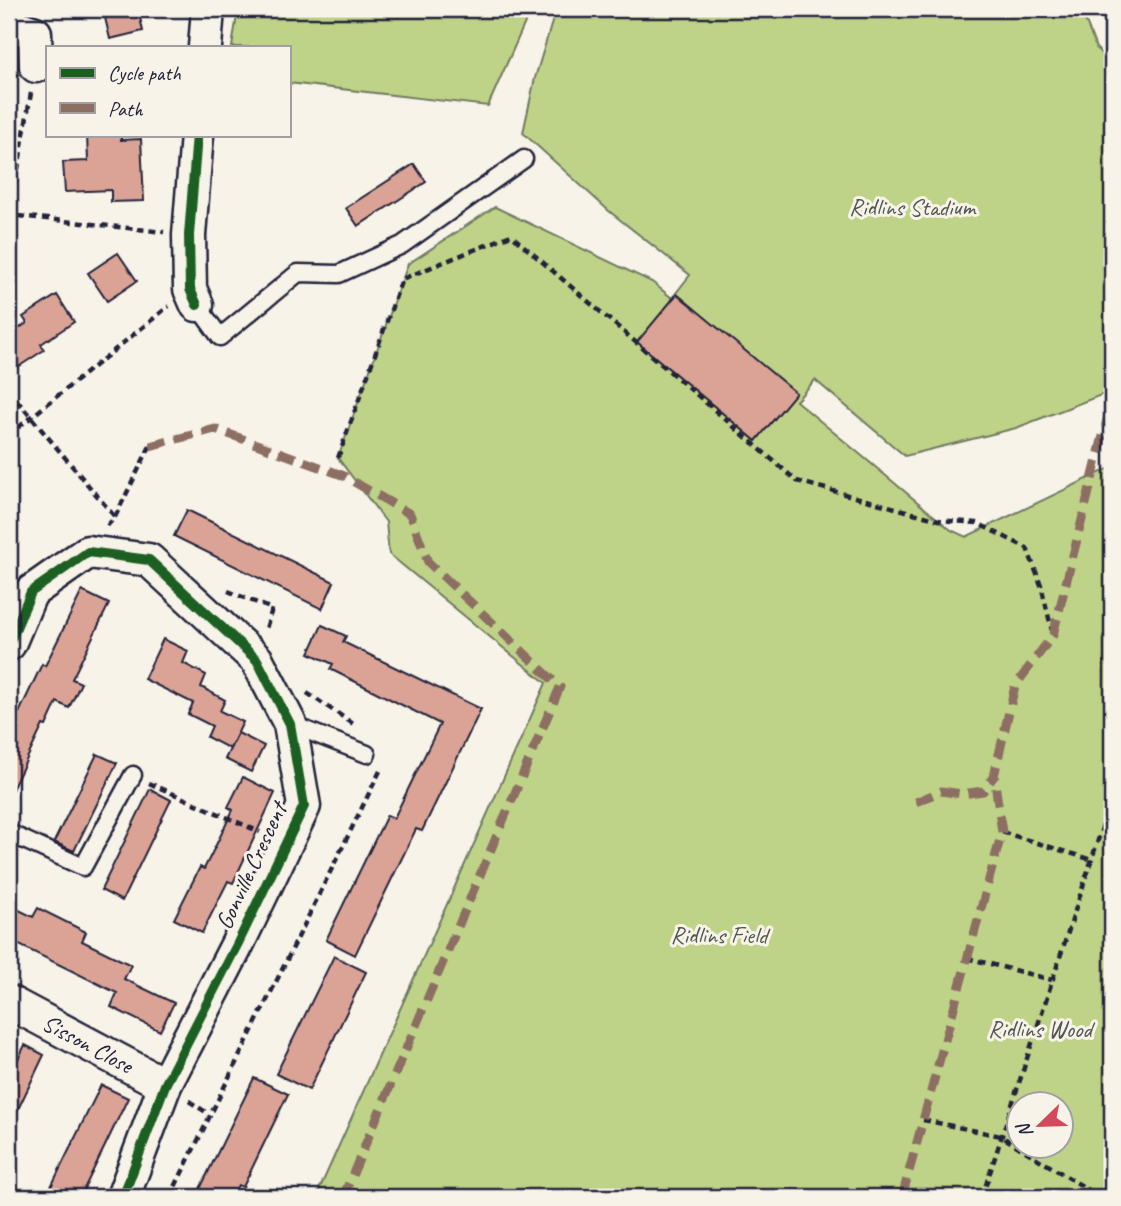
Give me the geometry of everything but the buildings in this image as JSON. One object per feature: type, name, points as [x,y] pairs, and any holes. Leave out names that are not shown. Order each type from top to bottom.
[{"type":"street","points":[[205,46],[208,9]]},
{"type":"street","points":[[9,24],[36,33],[36,66]]},
{"type":"street","points":[[193,297],[189,235],[197,136]]},
{"type":"street","points":[[9,644],[31,592],[88,552]]},
{"type":"street","name":"Gonville Crescent","points":[[88,552],[149,560],[257,660],[290,724],[304,806],[165,1085],[122,1197]]},
{"type":"street","name":"Sisson Close","points":[[11,1009],[165,1085]]},
{"type":"lane","points":[[193,297],[220,337],[298,273],[339,274],[402,245],[524,159]]},
{"type":"lane","points":[[290,724],[367,754]]},
{"type":"lane","points":[[9,833],[83,867],[133,775]]},
{"type":"path","points":[[36,66],[9,215],[189,235]]},
{"type":"path","points":[[338,458],[402,279],[511,235],[797,481],[939,520],[977,523],[1027,548],[1041,585],[1053,635]]},
{"type":"path","points":[[9,435],[193,297]]},
{"type":"path","points":[[9,391],[115,516]]},
{"type":"path","points":[[1107,420],[1112,423]]},
{"type":"path","points":[[88,552],[115,516],[150,446]]},
{"type":"path","points":[[302,690],[358,727]]},
{"type":"path","points":[[170,1197],[385,761]]},
{"type":"path","points":[[133,775],[286,844]]},
{"type":"path","points":[[982,1197],[1112,797]]},
{"type":"path","points":[[1002,832],[1092,860]]},
{"type":"path","points":[[967,958],[1052,980]]},
{"type":"path","points":[[923,1119],[1001,1136],[1101,1197]]},
{"type":"green space","points":[[238,9],[531,9],[488,106],[290,83],[290,46],[232,46]]},
{"type":"green space","name":"Ridlins Field","points":[[556,9],[1081,9],[1096,48],[1112,65],[1112,387],[1109,392],[1016,428],[905,456],[815,380],[796,401],[951,530],[966,537],[1112,467],[1112,1197],[316,1197],[546,683],[389,554],[386,522],[338,458],[408,264],[495,207],[652,282],[672,298],[690,275],[609,211],[523,133],[535,78]]},
{"type":"marked path","points":[[916,802],[941,791],[962,794],[983,791],[994,776],[1015,686],[1053,635],[1107,420],[1112,412]]},
{"type":"marked path","points":[[150,446],[215,429],[342,475],[410,514],[428,562],[560,687],[343,1197]]},
{"type":"marked path","points":[[902,1197],[1002,832],[994,776]]},
{"type":"cycle path","points":[[197,136],[189,235],[190,289],[197,305]]},
{"type":"cycle path","points":[[9,644],[31,592],[88,552],[149,560],[257,660],[290,724],[304,806],[165,1085],[123,1197]]},
{"type":"park label","name":"Ridlins Stadium","points":[[912,207]]},
{"type":"park label","name":"Ridlins Wood","points":[[1040,1029]]}]
